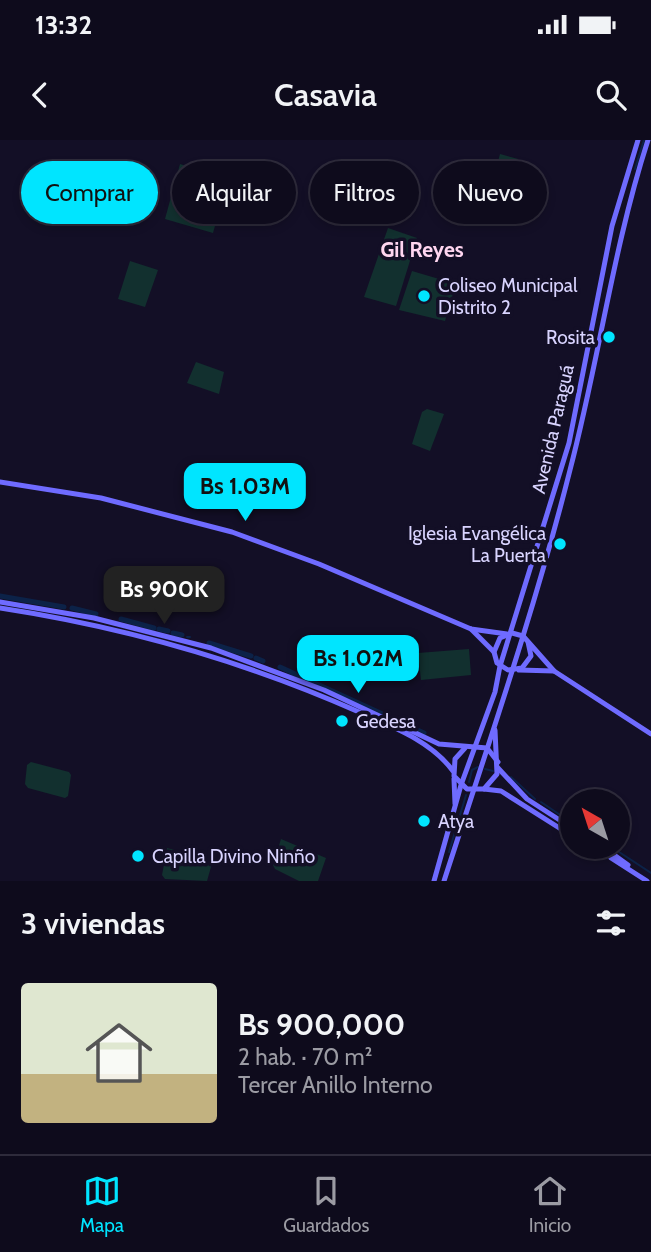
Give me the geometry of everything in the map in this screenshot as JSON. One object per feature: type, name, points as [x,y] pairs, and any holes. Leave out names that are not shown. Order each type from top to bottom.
[{"type":"main road","name":"Avenida Paraguá","points":[[434,881],[455,814],[469,746],[478,738],[495,692],[509,633],[566,454],[612,226],[638,140]]},
{"type":"main road","name":"Avenida Paraguá","points":[[444,881],[515,670],[580,432],[621,229],[648,140]]},
{"type":"main road","points":[[0,482],[102,498],[232,532],[319,564],[471,629],[523,636],[554,671],[651,734]]},
{"type":"main road","points":[[0,602],[105,620],[193,643],[251,662],[397,723],[446,747],[487,748],[527,799],[560,823]]},
{"type":"main road","points":[[2,608],[66,613],[95,625]]},
{"type":"main road","points":[[2,608],[95,625],[183,647],[322,696],[424,744],[454,773],[461,785],[474,790],[500,791],[560,828]]},
{"type":"main road","points":[[105,620],[113,627],[149,638],[186,645],[193,643]]},
{"type":"main road","points":[[471,629],[494,652],[500,666],[515,670],[554,671]]},
{"type":"main road","points":[[494,652],[495,644],[509,633]]},
{"type":"main road","points":[[515,670],[526,664],[531,656],[528,642]]},
{"type":"main road","points":[[183,647],[251,662],[306,690]]},
{"type":"main road","points":[[322,696],[328,695],[397,723]]},
{"type":"main road","points":[[484,789],[495,780],[498,765],[496,724]]},
{"type":"main road","points":[[455,814],[455,759],[478,738]]},
{"type":"main road","points":[[611,859],[647,881]]},
{"type":"main road","points":[[618,859],[647,881]]},
{"type":"green space","points":[[500,154],[518,159],[517,161],[498,161]]},
{"type":"green space","points":[[172,193],[172,221],[165,219]]},
{"type":"green space","points":[[182,224],[216,224],[213,233]]},
{"type":"green space","points":[[388,228],[417,238],[396,306],[364,297]]},
{"type":"green space","points":[[130,261],[158,270],[145,307],[118,299]]},
{"type":"green space","points":[[412,271],[456,284],[445,321],[399,310]]},
{"type":"green space","points":[[196,362],[224,372],[219,394],[187,383]]},
{"type":"green space","points":[[427,409],[444,414],[430,451],[412,444],[422,412]]},
{"type":"green space","points":[[469,649],[471,675],[421,680],[418,653]]},
{"type":"green space","points":[[31,762],[69,772],[71,775],[68,796],[65,798],[28,788],[25,784],[27,765]]},
{"type":"green space","points":[[281,839],[326,858],[318,881],[299,881],[275,869],[273,865]]},
{"type":"green space","points":[[167,848],[213,860],[207,881],[165,879],[162,875]]},
{"type":"waterway","points":[[635,169],[644,140]]},
{"type":"waterway","points":[[0,596],[64,607]]},
{"type":"waterway","points":[[72,608],[96,614]]},
{"type":"waterway","points":[[121,619],[154,628]]},
{"type":"waterway","points":[[159,629],[168,631]]},
{"type":"waterway","points":[[173,633],[182,635]]},
{"type":"waterway","points":[[209,643],[251,656]]},
{"type":"waterway","points":[[256,658],[263,661]]},
{"type":"waterway","points":[[280,667],[424,733]]},
{"type":"waterway","points":[[469,782],[472,770],[478,767]]},
{"type":"waterway","points":[[485,769],[493,771]]},
{"type":"waterway","points":[[511,777],[535,799]]},
{"type":"waterway","points":[[449,852],[466,795]]},
{"type":"waterway","points":[[541,802],[560,815]]},
{"type":"waterway","points":[[630,859],[651,873]]},
{"type":"place","name":"Coliseo Municipal Distrito 2","points":[[424,296]]},
{"type":"place","name":"Rosita","points":[[609,337]]},
{"type":"place","name":"Iglesia Evangélica La Puerta","points":[[560,544]]},
{"type":"place","name":"Gedesa","points":[[342,721]]},
{"type":"place","name":"Atya","points":[[424,821]]},
{"type":"place","name":"Capilla Divino Ninño","points":[[138,856]]},
{"type":"district","name":"Gil Reyes","points":[[422,249]]}]
